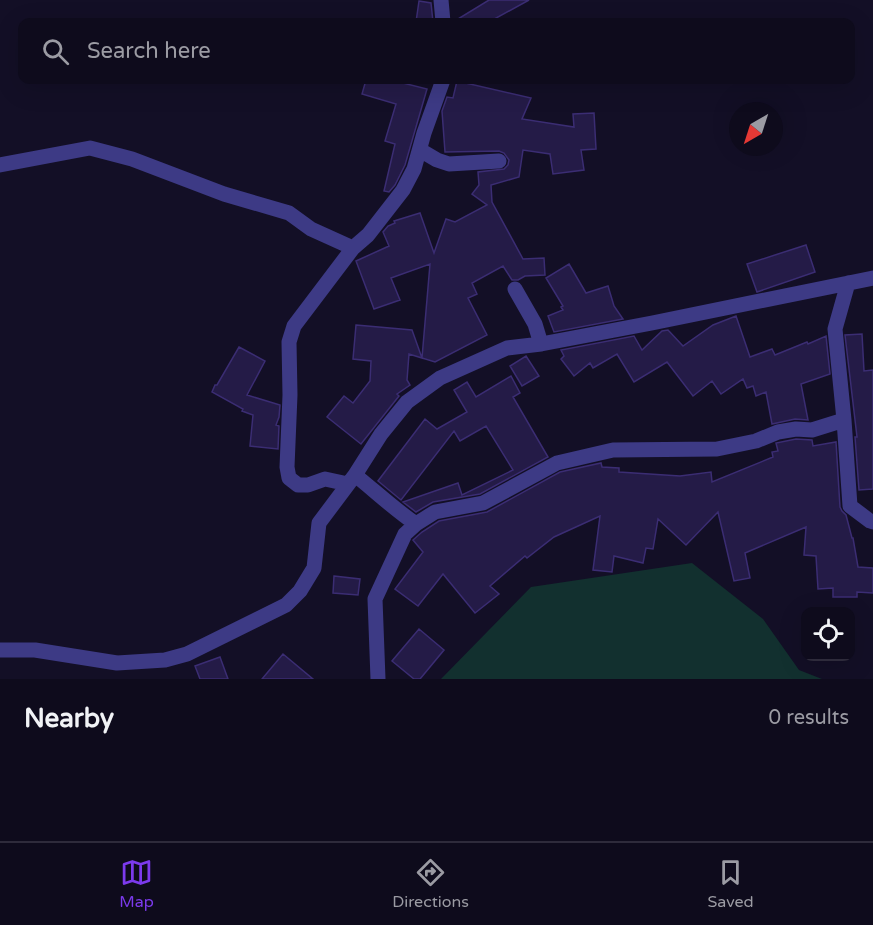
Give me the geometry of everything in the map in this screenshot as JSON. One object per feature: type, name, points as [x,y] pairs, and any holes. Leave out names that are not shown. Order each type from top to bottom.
[{"type":"street","points":[[441,0],[443,18]]},
{"type":"street","points":[[416,524],[396,511],[381,496],[351,480],[325,479],[308,485],[298,485],[290,478],[286,467],[290,395],[289,342],[294,326],[353,248],[368,235],[403,190],[414,169],[442,84]]},
{"type":"street","points":[[0,165],[90,148],[132,159],[224,194],[289,213],[311,229],[353,248]]},
{"type":"street","points":[[420,150],[449,164],[499,161]]},
{"type":"street","points":[[0,650],[34,650],[117,663],[165,660],[187,654],[286,605],[300,591],[314,568],[319,523],[381,434],[407,402],[440,378],[507,348],[542,344],[652,323],[873,278]]},
{"type":"street","points":[[848,283],[835,329],[850,506],[873,522]]},
{"type":"street","points":[[515,289],[535,324],[542,344]]},
{"type":"street","points":[[378,679],[375,599],[405,534],[435,512],[483,503],[557,463],[613,450],[717,449],[756,441],[778,432],[796,429],[812,430],[844,420]]},
{"type":"green space","points":[[692,563],[763,619],[799,670],[822,679],[441,679],[531,587]]},
{"type":"building","points":[[489,0],[529,0],[496,18],[460,18]]},
{"type":"building","points":[[419,1],[431,3],[433,18],[417,18]]},
{"type":"building","points":[[365,84],[407,84],[427,89],[405,165],[389,192],[384,191],[395,144],[385,141],[396,104],[362,94]]},
{"type":"building","points":[[456,84],[470,84],[531,98],[522,119],[574,127],[573,114],[594,113],[596,149],[581,150],[584,170],[553,174],[550,154],[523,150],[519,177],[491,185],[492,202],[523,259],[544,258],[545,275],[525,276],[512,280],[503,266],[472,283],[477,294],[468,298],[487,335],[435,362],[422,358],[430,264],[391,278],[400,300],[374,309],[356,261],[389,246],[383,232],[395,223],[394,221],[420,213],[434,253],[446,219],[455,222],[487,205],[472,194],[479,185],[478,172],[504,169],[509,160],[504,153],[499,151],[445,152],[442,111],[447,97],[453,98]]},
{"type":"building","points":[[806,245],[815,272],[757,292],[747,264]]},
{"type":"building","points":[[569,264],[586,293],[608,286],[614,306],[623,319],[554,332],[548,316],[563,310],[561,307],[563,306],[546,278]]},
{"type":"building","points":[[736,316],[750,357],[772,349],[775,355],[826,336],[830,374],[801,384],[808,420],[795,419],[772,424],[766,392],[756,396],[753,386],[747,388],[743,379],[721,394],[712,381],[693,396],[667,362],[634,382],[617,354],[593,368],[590,363],[574,376],[561,359],[564,356],[561,350],[634,336],[642,350],[662,331],[668,330],[683,346],[713,325]]},
{"type":"building","points":[[356,325],[412,330],[422,358],[409,354],[407,380],[410,385],[397,394],[399,396],[361,444],[327,417],[344,396],[353,403],[370,381],[371,361],[353,359]]},
{"type":"building","points":[[862,334],[864,371],[873,370],[873,489],[859,490],[855,437],[857,437],[845,335]]},
{"type":"building","points":[[239,347],[265,361],[247,395],[280,405],[276,425],[279,426],[278,449],[250,446],[253,415],[242,411],[243,409],[212,392]]},
{"type":"building","points":[[526,356],[539,376],[522,386],[510,366]]},
{"type":"building","points":[[511,376],[520,393],[513,397],[548,457],[480,494],[433,502],[416,512],[403,502],[458,483],[462,495],[513,470],[486,426],[460,441],[454,431],[401,500],[378,481],[425,419],[437,429],[467,412],[454,390],[467,382],[476,397]]},
{"type":"building","points":[[796,439],[812,440],[813,446],[836,442],[840,507],[846,515],[853,538],[858,567],[873,568],[873,593],[857,592],[857,597],[833,597],[833,588],[818,589],[816,556],[804,555],[806,527],[745,553],[750,578],[734,581],[718,512],[686,545],[658,519],[653,549],[646,548],[643,563],[614,556],[612,572],[593,570],[600,516],[554,537],[527,558],[525,556],[490,586],[499,594],[475,613],[443,574],[418,606],[395,589],[423,552],[413,540],[422,532],[439,521],[487,512],[560,472],[601,463],[602,467],[619,468],[619,472],[680,476],[711,472],[712,482],[773,457],[772,452],[778,451],[776,443]]},
{"type":"building","points":[[334,576],[360,579],[358,595],[333,593]]},
{"type":"building","points":[[419,629],[444,650],[420,679],[414,679],[392,661]]},
{"type":"building","points":[[283,654],[313,679],[262,679]]},
{"type":"building","points":[[220,657],[228,679],[200,679],[195,666]]}]
